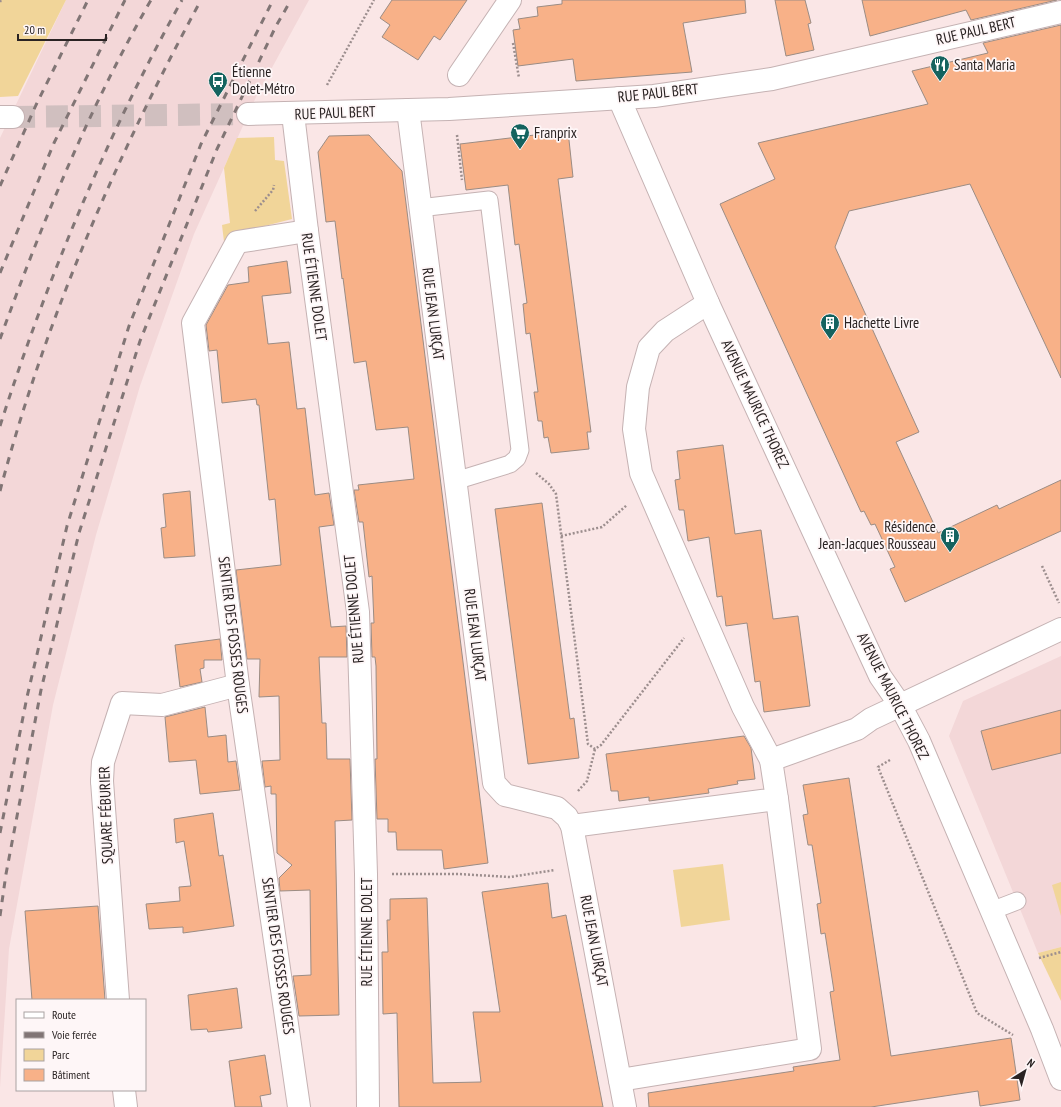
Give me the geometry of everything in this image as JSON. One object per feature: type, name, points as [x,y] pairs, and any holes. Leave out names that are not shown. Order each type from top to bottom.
[{"type":"street","points":[[459,75],[506,6]]},
{"type":"street","name":"RUE PAUL BERT","points":[[248,114],[408,110],[654,96],[772,79],[1061,12]]},
{"type":"street","name":"AVENUE MAURICE THOREZ","points":[[618,98],[708,302],[880,676],[900,705],[918,741],[1042,1029],[1061,1079]]},
{"type":"street","name":"RUE JEAN LURÇAT","points":[[408,110],[419,208],[494,783],[505,795],[556,808],[567,817],[572,826],[625,1107]]},
{"type":"street","name":"RUE ÉTIENNE DOLET","points":[[293,114],[307,231],[358,612],[366,874],[368,1107]]},
{"type":"street","points":[[237,242],[307,231]]},
{"type":"street","name":"SENTIER DES FOSSES ROUGES","points":[[237,242],[193,323],[238,684],[299,1107]]},
{"type":"street","points":[[620,1080],[810,1049],[771,760],[743,707],[641,473],[634,429],[638,387],[649,348],[665,331],[708,302]]},
{"type":"street","points":[[771,760],[857,729],[871,719],[1061,629]]},
{"type":"street","name":"SQUARE FÉBURIER","points":[[118,999],[102,781],[103,762],[122,703],[162,705],[238,684]]},
{"type":"street","points":[[572,826],[777,799]]},
{"type":"street","points":[[124,1091],[126,1107]]},
{"type":"lane","points":[[419,208],[489,200],[520,450],[517,458],[510,464],[455,482]]},
{"type":"lane","points":[[991,911],[1017,901]]},
{"type":"path","points":[[324,91],[374,0]]},
{"type":"path","points":[[506,6],[515,23],[510,30],[520,84]]},
{"type":"path","points":[[457,133],[464,203]]},
{"type":"path","points":[[237,242],[245,222],[272,190],[275,183]]},
{"type":"path","points":[[536,472],[549,484],[556,494],[588,744],[595,750]]},
{"type":"path","points":[[561,536],[602,527],[647,487]]},
{"type":"path","points":[[1042,566],[1058,602]]},
{"type":"path","points":[[575,796],[587,781],[595,750],[601,745],[703,614]]},
{"type":"path","points":[[890,760],[878,767],[976,1013],[1013,1035]]},
{"type":"path","points":[[385,874],[510,876],[558,869]]},
{"type":"path","points":[[1037,959],[1061,952]]},
{"type":"shaded area","points":[[66,0],[309,0],[256,97],[194,234],[140,386],[96,535],[53,705],[9,949],[0,1088],[0,138]]},
{"type":"shaded area","points":[[1061,656],[1061,947],[1038,953],[949,736],[963,701]]},
{"type":"green space","points":[[0,0],[66,0],[18,96],[0,97]]},
{"type":"green space","points":[[274,137],[275,160],[284,161],[292,219],[234,234],[225,250],[222,225],[230,223],[224,168],[237,138]]},
{"type":"green space","points":[[723,864],[730,920],[681,927],[673,870]]},
{"type":"green space","points":[[1061,882],[1061,916],[1052,885]]},
{"type":"green space","points":[[1061,947],[1061,1001],[1038,953]]},
{"type":"building","points":[[392,0],[467,0],[440,40],[434,36],[418,60],[382,37],[390,25],[380,18]]},
{"type":"building","points":[[562,0],[745,0],[746,13],[683,23],[692,72],[576,81],[573,59],[518,66],[513,30],[520,29],[518,19],[538,16],[537,7],[562,4]]},
{"type":"building","points":[[775,0],[805,0],[811,23],[808,24],[814,50],[786,56]]},
{"type":"building","points":[[862,0],[1057,0],[971,20],[966,10],[870,36]]},
{"type":"building","points":[[1061,25],[1061,378],[970,184],[849,211],[835,247],[919,432],[896,442],[938,533],[997,505],[999,509],[1061,480],[1061,531],[905,602],[890,569],[895,567],[875,524],[871,525],[864,511],[861,512],[720,204],[775,179],[758,143],[928,104],[912,71],[988,53],[983,43]]},
{"type":"building","points":[[568,131],[573,177],[558,179],[591,432],[587,432],[589,449],[551,453],[548,437],[544,438],[542,421],[538,421],[534,392],[538,392],[530,333],[526,334],[523,304],[527,303],[519,244],[515,245],[508,185],[466,190],[460,144]]},
{"type":"building","points":[[369,135],[402,171],[488,863],[444,869],[442,850],[397,850],[396,832],[388,832],[388,819],[377,819],[375,759],[377,759],[376,666],[375,657],[372,657],[371,623],[374,623],[372,576],[369,577],[363,522],[359,522],[354,490],[359,490],[358,485],[414,479],[408,427],[376,430],[366,361],[354,363],[335,221],[326,222],[318,152],[329,136]]},
{"type":"building","points":[[287,261],[291,293],[262,296],[268,344],[289,342],[297,409],[305,408],[315,495],[329,493],[334,525],[319,527],[331,627],[346,626],[347,657],[319,657],[322,723],[326,723],[327,759],[350,759],[352,820],[335,821],[339,1015],[299,1016],[293,976],[311,975],[310,890],[280,891],[279,878],[292,865],[277,853],[276,794],[271,794],[271,786],[265,787],[262,761],[280,760],[279,696],[259,697],[260,659],[247,659],[236,570],[281,565],[275,499],[269,500],[259,405],[257,405],[256,399],[222,403],[217,350],[209,351],[206,325],[228,285],[249,282],[248,267]]},
{"type":"building","points":[[723,445],[735,534],[761,530],[773,619],[798,616],[810,706],[764,712],[760,681],[755,682],[747,623],[726,626],[722,596],[717,597],[709,537],[688,541],[684,510],[679,510],[675,480],[680,479],[677,451]]},
{"type":"building","points":[[190,491],[195,556],[164,558],[161,528],[166,527],[163,494]]},
{"type":"building","points":[[542,503],[570,719],[574,718],[579,758],[528,764],[495,509]]},
{"type":"building","points":[[220,639],[222,660],[204,660],[204,668],[200,669],[202,682],[180,687],[175,645]]},
{"type":"building","points":[[205,707],[208,737],[226,735],[228,762],[236,761],[240,790],[200,794],[196,760],[169,762],[165,717]]},
{"type":"building","points":[[1061,710],[1061,753],[992,770],[981,731]]},
{"type":"building","points":[[744,736],[751,748],[755,779],[737,781],[738,784],[708,789],[709,793],[649,801],[649,797],[619,801],[618,791],[611,791],[606,754]]},
{"type":"building","points":[[849,778],[891,1056],[1011,1038],[1020,1100],[980,1106],[978,1091],[871,1107],[649,1107],[648,1093],[794,1071],[793,1067],[840,1060],[830,992],[834,991],[825,933],[821,934],[817,904],[821,903],[812,845],[808,845],[803,815],[808,814],[803,785]]},
{"type":"building","points":[[213,813],[219,856],[223,855],[234,926],[183,933],[183,927],[149,929],[146,904],[180,901],[179,887],[191,886],[184,841],[176,843],[174,819]]},
{"type":"building","points":[[548,883],[552,918],[566,915],[603,1107],[399,1107],[397,1013],[383,1014],[382,952],[388,952],[387,920],[390,920],[390,899],[427,898],[433,1083],[481,1082],[473,1012],[500,1012],[482,892]]},
{"type":"building","points":[[98,906],[105,999],[32,999],[25,911]]},
{"type":"building","points":[[237,988],[242,1028],[208,1032],[207,1029],[191,1030],[188,995]]},
{"type":"building","points":[[265,1055],[271,1094],[260,1096],[262,1107],[235,1107],[229,1061]]},
{"type":"tunnel","points":[[13,117],[248,114]]},
{"type":"railway","points":[[0,186],[36,105],[88,0]]},
{"type":"railway","points":[[0,273],[54,143],[125,0]]},
{"type":"railway","points":[[0,339],[68,166],[107,82],[151,0]]},
{"type":"railway","points":[[0,426],[38,316],[80,208],[129,103],[182,0]]},
{"type":"railway","points":[[0,491],[18,427],[61,301],[112,178],[140,118],[201,0]]},
{"type":"railway","points":[[0,833],[27,697],[67,526],[129,326],[201,144],[273,0]]},
{"type":"railway","points":[[0,916],[6,874],[41,690],[79,533],[140,341],[217,149],[276,26],[291,0]]},
{"type":"place","name":"Santa Maria","points":[[940,82]]},
{"type":"place","name":"Étienne Dolet-Métro","points":[[218,98]]},
{"type":"place","name":"Franprix","points":[[520,150]]},
{"type":"place","name":"Hachette Livre","points":[[830,340]]},
{"type":"place","name":"Résidence Jean-Jacques Rousseau","points":[[950,553]]}]
